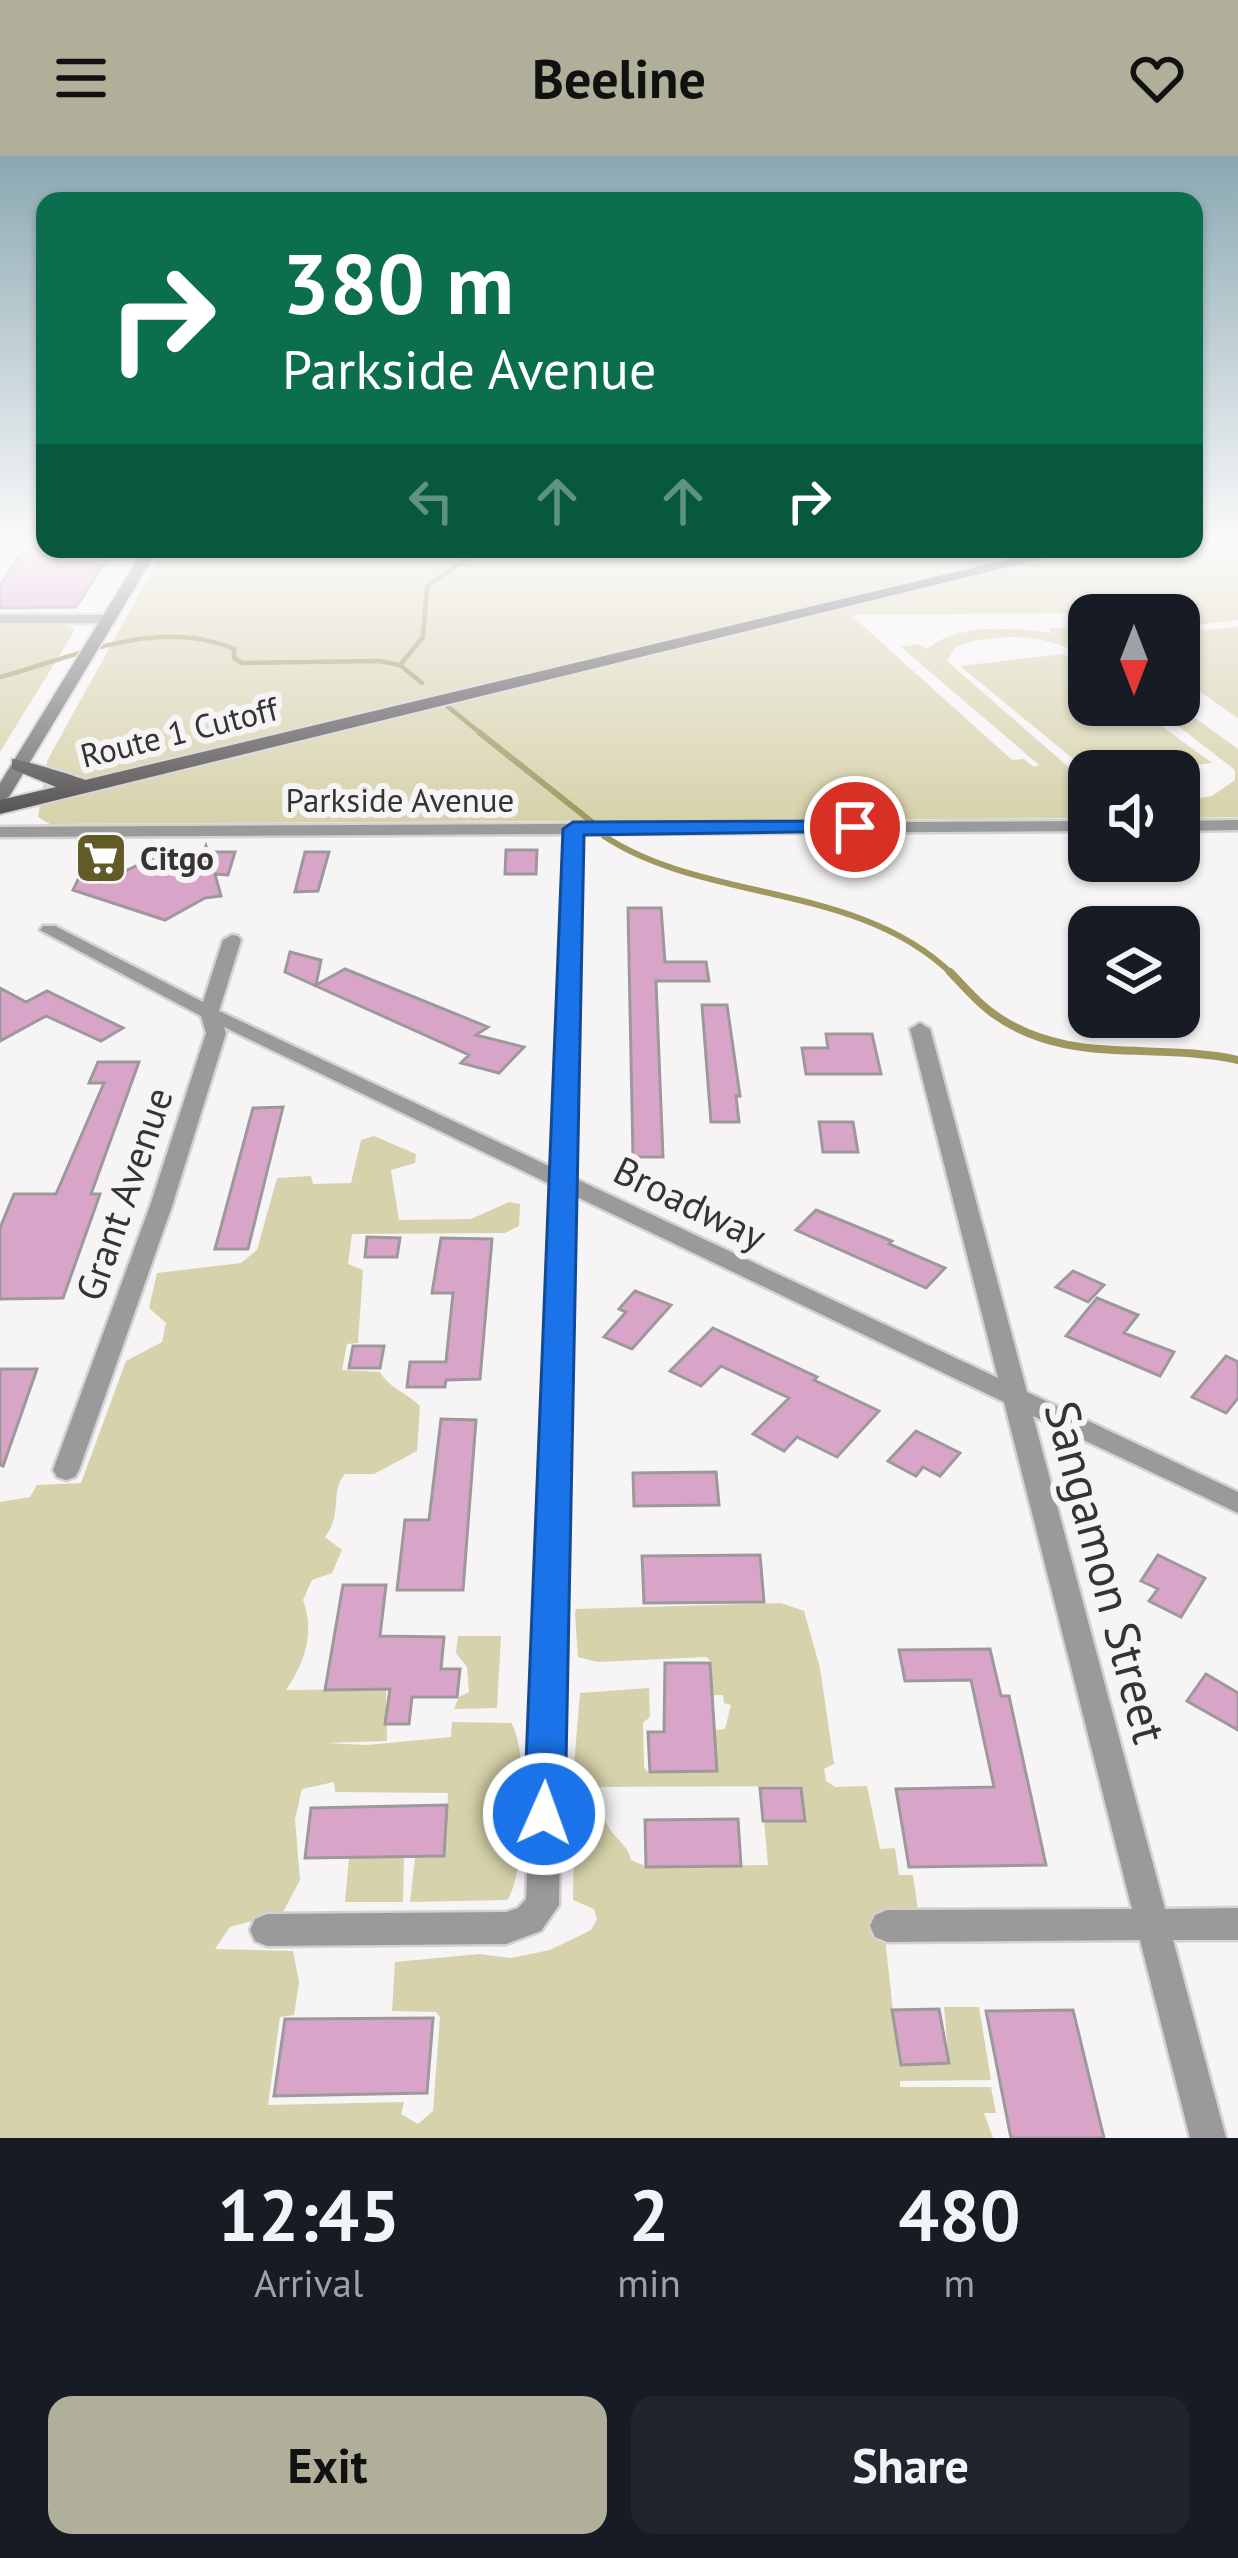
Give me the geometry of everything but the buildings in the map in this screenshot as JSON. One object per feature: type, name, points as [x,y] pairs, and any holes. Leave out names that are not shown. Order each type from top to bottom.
[{"type":"main road","name":"Route 1 Cutoff","points":[[0,807],[707,636]]},
{"type":"main road","points":[[20,764],[50,781],[111,779]]},
{"type":"street","points":[[0,797],[96,636]]},
{"type":"street","points":[[1200,826],[1238,825]]},
{"type":"street","name":"Parkside Avenue","points":[[0,832],[1068,826]]},
{"type":"street","points":[[267,1930],[506,1928],[529,1920],[542,1905],[573,829]]},
{"type":"street","name":"Broadway","points":[[49,930],[209,1013],[1238,1503]]},
{"type":"street","name":"Grant Avenue","points":[[65,1470],[161,1206],[216,1033],[209,1013],[232,940]]},
{"type":"street","name":"Sangamon Street","points":[[920,1029],[1208,2138]]},
{"type":"street","points":[[887,1926],[1238,1924]]},
{"type":"shaded area","points":[[0,636],[71,636],[0,752]]},
{"type":"shaded area","points":[[116,636],[875,636],[1012,760],[1024,759],[1034,767],[1039,765],[901,647],[919,644],[927,649],[949,636],[1068,636],[1068,648],[1024,637],[988,638],[955,647],[947,661],[1068,767],[1068,818],[50,824],[38,817],[47,761]]},
{"type":"shaded area","points":[[1200,636],[1238,636],[1238,718],[1200,692]]},
{"type":"shaded area","points":[[1064,654],[1068,657],[1068,726],[1162,726],[1194,750],[1068,750],[1068,755],[960,666]]},
{"type":"shaded area","points":[[1200,722],[1238,749],[1238,817],[1200,818],[1200,798],[1235,780],[1235,770],[1178,726],[1200,726]]},
{"type":"shaded area","points":[[374,1136],[416,1154],[415,1163],[391,1170],[399,1220],[471,1219],[509,1202],[520,1204],[519,1226],[505,1233],[352,1234],[348,1264],[363,1270],[358,1343],[347,1344],[342,1370],[380,1372],[420,1406],[417,1451],[374,1474],[345,1474],[340,1481],[334,1519],[325,1537],[342,1550],[332,1573],[312,1580],[303,1600],[306,1646],[286,1690],[386,1689],[387,1741],[325,1743],[367,1745],[451,1737],[452,1722],[511,1723],[521,1758],[521,1840],[507,1900],[410,1902],[415,1858],[445,1857],[448,1793],[335,1792],[334,1782],[302,1789],[295,1819],[300,1880],[283,1912],[230,1927],[215,1949],[293,1951],[299,1982],[294,2015],[280,2017],[268,2105],[404,2102],[401,2114],[418,2124],[433,2111],[440,2017],[436,2012],[392,2011],[395,1962],[479,1954],[511,1958],[550,1950],[591,1930],[597,1919],[594,1909],[573,1900],[574,1826],[585,1818],[604,1817],[631,1860],[647,1867],[768,1865],[764,1821],[805,1820],[801,1786],[578,1787],[573,1777],[580,1693],[649,1688],[650,1717],[643,1723],[644,1768],[649,1773],[718,1771],[715,1730],[725,1729],[731,1705],[724,1703],[723,1695],[713,1695],[711,1661],[706,1657],[598,1662],[578,1657],[575,1613],[576,1609],[781,1603],[804,1611],[820,1668],[834,1764],[824,1769],[826,1781],[835,1787],[867,1786],[880,1849],[895,1848],[899,1875],[913,1875],[918,1910],[882,1912],[899,2064],[949,2063],[944,2007],[979,2007],[991,2080],[900,2081],[900,2087],[991,2087],[996,2113],[984,2113],[993,2138],[0,2138],[0,1502],[30,1497],[37,1485],[81,1483],[126,1361],[162,1342],[166,1323],[149,1308],[157,1273],[241,1263],[257,1250],[277,1178],[311,1176],[313,1184],[351,1183],[361,1140]]},
{"type":"shaded area","points":[[458,1636],[501,1636],[497,1708],[454,1709],[459,1697],[469,1692],[467,1667],[456,1653]]},
{"type":"shaded area","points":[[404,1857],[403,1902],[345,1902],[349,1858]]},
{"type":"waterway","points":[[400,665],[423,636]]},
{"type":"waterway","points":[[0,677],[117,643],[176,637],[234,649],[234,658],[242,663],[379,661],[400,665]]},
{"type":"waterway","points":[[400,665],[422,683]]},
{"type":"waterway","points":[[447,706],[484,736]]},
{"type":"waterway","points":[[480,733],[592,822]]},
{"type":"waterway","points":[[604,836],[688,873],[873,923],[915,945],[953,975]]},
{"type":"waterway","points":[[953,975],[991,1012],[1049,1040],[1080,1047],[1238,1060]]},
{"type":"place","name":"Citgo","points":[[101,858]]},
{"type":"route","points":[[544,1814],[573,829],[855,827]]}]
